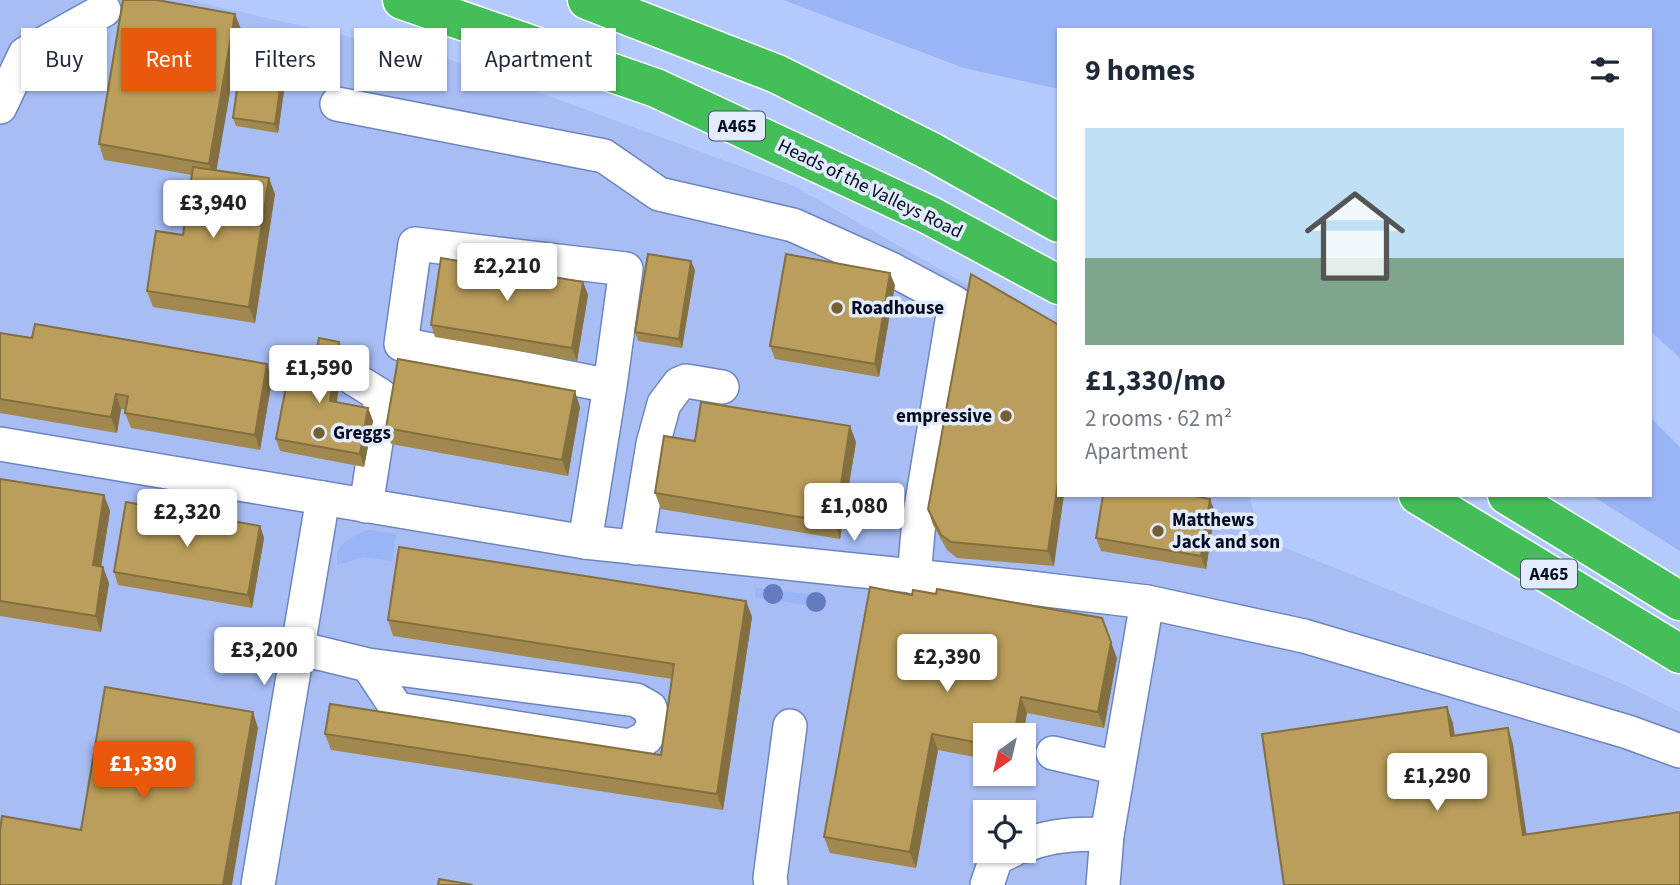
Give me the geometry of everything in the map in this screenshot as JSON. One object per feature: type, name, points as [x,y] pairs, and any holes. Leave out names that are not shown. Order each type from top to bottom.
[{"type":"highway","name":"Heads of the Valleys Road","points":[[402,0],[656,88],[929,215],[1057,284]]},
{"type":"highway","points":[[587,0],[777,74],[932,152],[1057,222]]},
{"type":"highway","name":"A465","points":[[1421,497],[1680,653]]},
{"type":"highway","name":"A465","points":[[1510,497],[1680,601]]},
{"type":"street","points":[[0,107],[12,49],[104,10]]},
{"type":"street","points":[[337,104],[604,156],[659,194],[793,225],[891,269],[955,303],[919,520],[914,576]]},
{"type":"street","points":[[585,542],[610,386],[626,270],[415,244],[401,344],[610,386]]},
{"type":"street","points":[[354,379],[380,395],[379,422],[366,506]]},
{"type":"street","points":[[636,548],[653,444],[664,404],[679,384],[687,381],[722,387]]},
{"type":"street","points":[[0,444],[585,542],[1147,602],[1304,636],[1628,732],[1680,751]]},
{"type":"street","points":[[258,885],[323,498]]},
{"type":"street","points":[[1103,885],[1107,835],[1147,602]]},
{"type":"street","points":[[298,648],[368,664],[636,700],[650,708],[654,725],[646,738],[630,746],[397,709],[368,664]]},
{"type":"street","points":[[771,885],[790,726]]},
{"type":"street","points":[[1053,753],[1118,768]]},
{"type":"street","points":[[1036,841],[1083,833],[1107,835]]},
{"type":"street","points":[[987,885],[994,863]]},
{"type":"shaded area","points":[[0,0],[189,0],[311,28],[230,28],[230,91],[340,91],[340,35],[354,38],[354,91],[447,91],[447,59],[451,60],[461,64],[461,91],[535,91],[794,186],[1057,336],[1057,497],[1250,497],[1261,538],[1623,684],[1680,712],[1680,885],[0,885]]},
{"type":"shaded area","points":[[783,0],[1680,0],[1680,358],[1652,333],[1652,28],[1057,28],[1057,89],[964,68]]},
{"type":"shaded area","points":[[1652,419],[1680,447],[1680,551],[1594,497],[1652,497]]},
{"type":"shaded area","points":[[370,530],[396,534],[392,561],[364,557],[337,565],[337,553],[343,544]]},
{"type":"shaded area","points":[[756,588],[826,596],[824,608],[755,597]]},
{"type":"building","points":[[123,0],[157,0],[235,14],[233,28],[230,28],[230,43],[209,164],[99,144]]},
{"type":"building","points":[[237,91],[280,91],[275,124],[233,118]]},
{"type":"building","points":[[193,167],[269,178],[249,307],[147,291],[156,231],[183,235]]},
{"type":"building","points":[[648,254],[691,261],[679,339],[635,332]]},
{"type":"building","name":"Roadhouse","points":[[786,254],[890,273],[875,364],[770,346]]},
{"type":"building","points":[[441,258],[583,282],[572,348],[431,325]]},
{"type":"building","name":"empressive","points":[[971,274],[1057,324],[1057,489],[1048,551],[951,542],[941,535],[928,509]]},
{"type":"building","points":[[35,324],[267,364],[255,435],[125,413],[128,396],[116,394],[111,417],[0,399],[0,333],[32,338]]},
{"type":"building","points":[[319,338],[339,342],[330,401],[368,408],[360,454],[276,439],[292,355],[315,359]]},
{"type":"building","points":[[398,359],[575,391],[562,460],[386,428]]},
{"type":"building","points":[[701,402],[850,426],[835,523],[655,493],[664,436],[695,441]]},
{"type":"building","points":[[0,479],[104,495],[93,565],[103,567],[96,616],[0,601]]},
{"type":"building","name":"Matthews Jack and son","points":[[1103,497],[1210,499],[1201,556],[1096,538]]},
{"type":"building","points":[[126,502],[260,526],[248,595],[114,572]]},
{"type":"building","points":[[399,547],[746,601],[717,794],[325,734],[330,704],[661,755],[674,664],[388,620]]},
{"type":"building","points":[[870,587],[912,595],[913,590],[936,594],[937,589],[1102,618],[1111,642],[1098,712],[1021,697],[1016,723],[973,723],[973,742],[932,734],[910,852],[824,837]]},
{"type":"building","points":[[105,687],[253,712],[223,885],[0,885],[2,816],[81,830]]},
{"type":"building","points":[[1447,707],[1451,736],[1508,728],[1523,835],[1680,812],[1680,885],[1284,885],[1262,734]]},
{"type":"building","points":[[439,879],[473,885],[438,885]]},
{"type":"place","name":"Roadhouse","points":[[837,308]]},
{"type":"place","name":"empressive","points":[[1006,416]]},
{"type":"place","name":"Greggs","points":[[319,433]]},
{"type":"place","name":"Matthews Jack and son","points":[[1158,531]]}]
